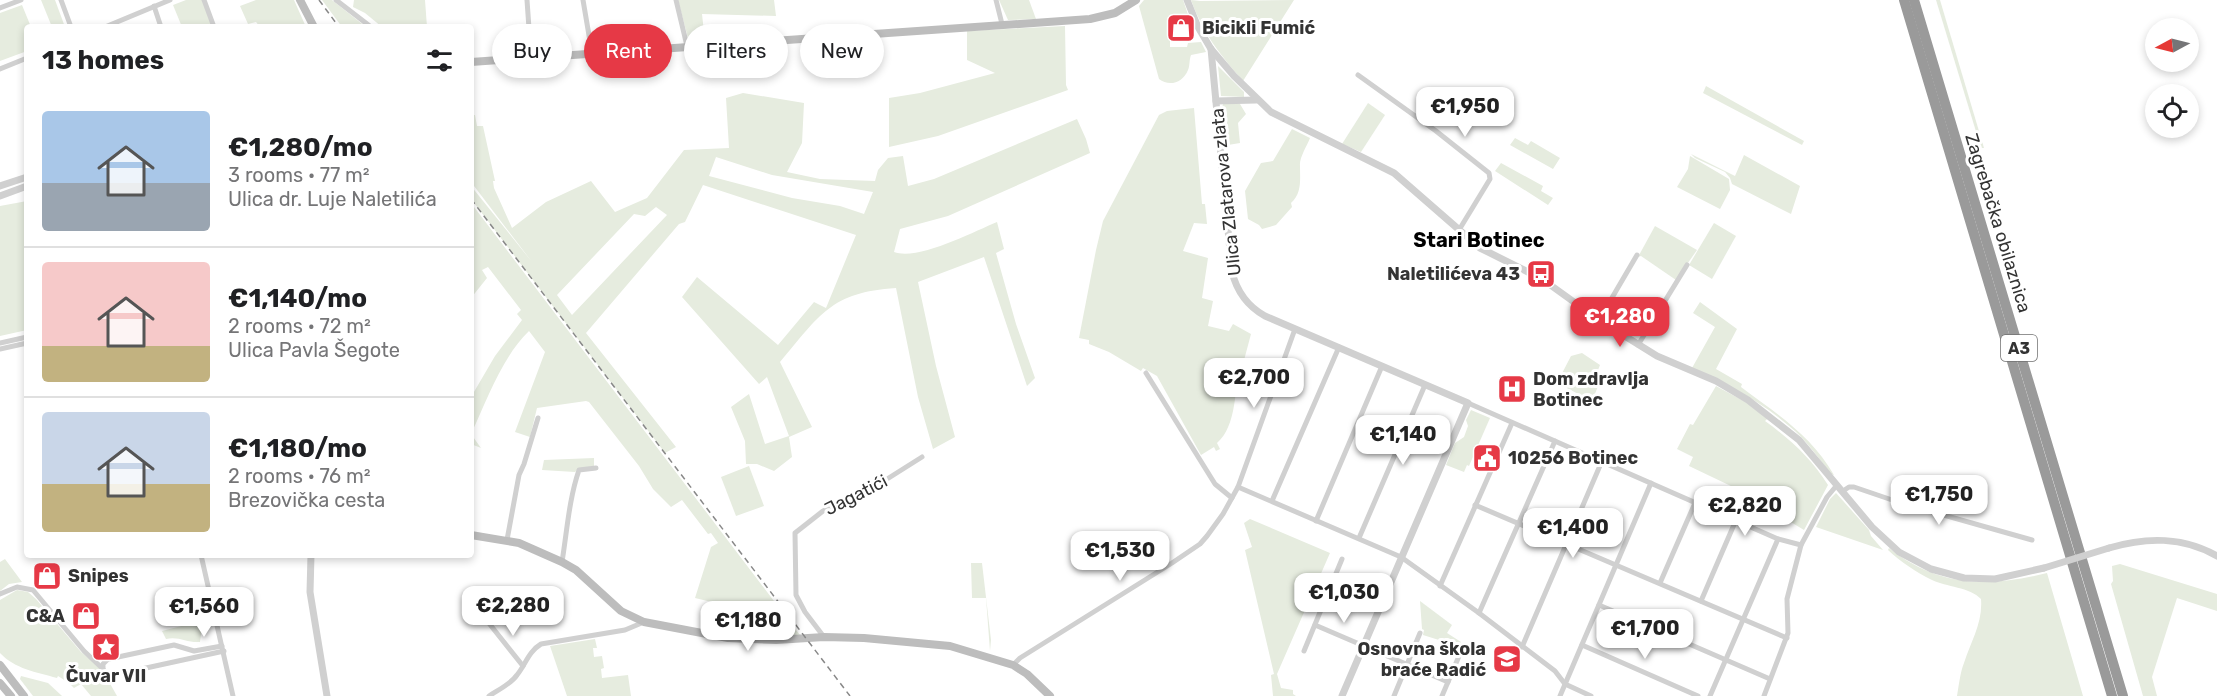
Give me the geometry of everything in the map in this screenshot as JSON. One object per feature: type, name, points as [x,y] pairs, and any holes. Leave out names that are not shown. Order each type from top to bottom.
[{"type":"highway","name":"Zagrebačka obilaznica","points":[[1904,0],[2112,696]]},
{"type":"highway","name":"Zagrebačka obilaznica","points":[[1914,0],[2123,696]]},
{"type":"main road","points":[[300,0],[312,24]]},
{"type":"main road","points":[[788,39],[1108,16],[1121,11],[1136,0]]},
{"type":"main road","points":[[474,62],[492,60]]},
{"type":"main road","points":[[474,536],[507,540],[530,547],[562,562],[576,570],[621,611],[644,622],[728,638],[776,640],[824,637],[925,642],[980,654],[1012,665],[1027,674],[1050,696]]},
{"type":"main road","points":[[0,665],[24,696]]},
{"type":"main road","points":[[0,682],[11,696]]},
{"type":"street","points":[[0,8],[21,0]]},
{"type":"street","points":[[61,0],[70,24]]},
{"type":"street","points":[[112,24],[170,0]]},
{"type":"street","points":[[204,0],[213,24]]},
{"type":"street","points":[[336,0],[367,24]]},
{"type":"street","points":[[527,0],[529,24]]},
{"type":"street","points":[[583,0],[587,24]]},
{"type":"street","points":[[676,0],[684,33]]},
{"type":"street","points":[[996,0],[1002,24]]},
{"type":"street","points":[[1187,0],[1211,50],[1256,100],[1278,117],[1394,173],[1480,248],[1542,279],[1638,345],[1668,362],[1716,381],[1748,400],[1799,440],[1868,522],[1890,545],[1908,558],[1931,569],[1955,576],[1982,579],[2014,576],[2133,542],[2163,540],[2191,544],[2217,556]]},
{"type":"street","points":[[153,6],[160,24]]},
{"type":"street","name":"Ulica Zlatarova zlata","points":[[1211,50],[1231,265],[1234,280],[1250,306],[1265,316],[1695,503],[1778,539],[1801,545]]},
{"type":"street","points":[[0,69],[24,59]]},
{"type":"street","points":[[1358,75],[1490,172],[1490,179],[1459,230]]},
{"type":"street","points":[[1216,101],[1256,100]]},
{"type":"street","points":[[0,186],[24,178]]},
{"type":"street","points":[[0,196],[24,187]]},
{"type":"street","points":[[1599,320],[1637,255]]},
{"type":"street","points":[[1638,345],[1687,265]]},
{"type":"street","points":[[1012,665],[1200,544],[1238,487],[1295,329]]},
{"type":"street","points":[[0,343],[24,338]]},
{"type":"street","points":[[0,349],[24,344]]},
{"type":"street","points":[[1272,501],[1338,347]]},
{"type":"street","points":[[1316,521],[1382,366]]},
{"type":"street","points":[[1146,373],[1215,484],[1232,498]]},
{"type":"street","points":[[1359,538],[1425,385]]},
{"type":"street","points":[[1342,696],[1468,403]]},
{"type":"street","points":[[507,540],[519,475],[538,418]]},
{"type":"street","points":[[1440,586],[1512,423]]},
{"type":"street","points":[[1479,613],[1555,441]]},
{"type":"street","name":"Jagatići","points":[[824,637],[805,612],[796,595],[795,533],[823,511],[876,486],[922,457]]},
{"type":"street","points":[[1521,646],[1602,461]]},
{"type":"street","points":[[562,562],[573,488],[579,470],[596,468]]},
{"type":"street","points":[[1560,696],[1651,483]]},
{"type":"street","points":[[1764,696],[1787,638],[1789,628],[1787,599],[1801,545],[1827,497],[1837,485]]},
{"type":"street","points":[[1238,487],[1401,557],[1555,671],[1565,684],[1591,696]]},
{"type":"street","points":[[1843,491],[1854,487],[1901,503],[2032,540]]},
{"type":"street","points":[[1660,583],[1695,503]]},
{"type":"street","points":[[1475,505],[1787,638]]},
{"type":"street","points":[[1701,601],[1736,520]]},
{"type":"street","points":[[1710,696],[1778,539]]},
{"type":"street","points":[[202,558],[233,696]]},
{"type":"street","points":[[311,558],[310,592],[327,696]]},
{"type":"street","points":[[1304,651],[1342,560]]},
{"type":"street","points":[[1332,583],[1381,604]]},
{"type":"street","points":[[0,594],[17,587],[33,590],[106,674],[114,675],[223,649]]},
{"type":"street","points":[[1599,605],[1770,679]]},
{"type":"street","points":[[488,622],[523,666]]},
{"type":"street","points":[[489,696],[516,678],[533,648],[541,644],[625,630],[644,622]]},
{"type":"street","points":[[1315,625],[1448,682]]},
{"type":"street","points":[[1394,696],[1420,633]]},
{"type":"street","points":[[94,658],[107,660],[174,645],[194,651],[223,649]]},
{"type":"street","points":[[1582,645],[1698,696]]},
{"type":"street","points":[[182,660],[183,648]]},
{"type":"street","points":[[1442,696],[1462,650]]},
{"type":"street","points":[[103,669],[103,664],[107,660]]},
{"type":"shaded area","points":[[41,0],[55,0],[64,24],[51,24]]},
{"type":"shaded area","points":[[186,0],[204,0],[213,24],[181,24],[173,5]]},
{"type":"shaded area","points":[[256,0],[294,0],[305,24],[258,24],[256,22],[248,24],[240,6]]},
{"type":"shaded area","points":[[322,0],[332,0],[362,24],[340,24]]},
{"type":"shaded area","points":[[354,0],[425,0],[427,24],[378,24],[353,7]]},
{"type":"shaded area","points":[[678,0],[774,0],[776,16],[702,14],[703,24],[684,24]]},
{"type":"shaded area","points":[[999,0],[1029,0],[1036,19],[1008,20]]},
{"type":"shaded area","points":[[1144,0],[1183,0],[1191,23],[1170,23],[1170,47],[1187,47],[1188,43],[1201,42],[1206,52],[1191,55],[1189,68],[1179,81],[1167,83],[1159,79],[1139,6]]},
{"type":"shaded area","points":[[1191,0],[1294,0],[1243,81],[1213,43]]},
{"type":"shaded area","points":[[1936,0],[1940,0],[1984,148],[1981,148]]},
{"type":"shaded area","points":[[22,5],[30,24],[24,24],[24,52],[0,61],[0,13]]},
{"type":"shaded area","points":[[1065,26],[1068,90],[938,136],[889,147],[889,98],[920,93],[995,73],[967,60],[967,31]]},
{"type":"shaded area","points":[[1218,66],[1244,92],[1244,97],[1221,96]]},
{"type":"shaded area","points":[[1706,86],[1804,141],[1802,145],[1703,93]]},
{"type":"shaded area","points":[[743,93],[804,103],[802,143],[787,172],[820,179],[875,181],[878,170],[888,158],[903,156],[908,186],[934,179],[1077,119],[1090,153],[948,216],[900,229],[894,252],[917,253],[931,249],[997,222],[1004,249],[996,253],[1016,324],[1035,378],[1027,386],[984,257],[918,282],[936,366],[955,437],[933,449],[918,397],[896,288],[874,290],[856,295],[841,301],[817,319],[780,362],[812,427],[789,437],[792,457],[774,471],[757,464],[746,464],[745,441],[731,407],[749,394],[765,444],[789,436],[767,377],[759,384],[682,297],[697,277],[778,345],[814,302],[826,308],[856,235],[703,185],[685,222],[679,224],[586,333],[676,447],[665,453],[474,203],[474,190],[532,262],[474,186],[474,115],[477,126],[483,126],[495,181],[493,181],[494,188],[512,228],[546,202],[591,181],[615,212],[647,198],[684,150],[729,148],[726,98]],"holes":[[[716,157],[772,175],[873,192],[864,214],[840,206],[792,198],[709,176]],[[656,207],[667,215],[572,315],[557,295],[634,214],[645,216]]]},
{"type":"shaded area","points":[[1368,103],[1385,115],[1361,152],[1342,144]]},
{"type":"shaded area","points":[[1223,104],[1240,104],[1246,114],[1238,123],[1240,143],[1228,145],[1228,126],[1222,108]]},
{"type":"shaded area","points":[[1194,108],[1202,204],[1205,204],[1207,224],[1194,223],[1183,251],[1208,258],[1202,298],[1213,301],[1208,326],[1229,331],[1233,324],[1251,334],[1243,364],[1239,363],[1232,417],[1224,436],[1217,443],[1220,449],[1216,451],[1214,447],[1201,455],[1157,376],[1143,368],[1141,371],[1109,352],[1089,344],[1089,340],[1079,338],[1103,221],[1159,115],[1167,111]]},
{"type":"shaded area","points":[[1292,129],[1310,138],[1300,163],[1299,191],[1291,203],[1292,207],[1276,225],[1262,229],[1248,219],[1245,191],[1261,163],[1273,161]]},
{"type":"shaded area","points":[[1515,138],[1528,145],[1531,141],[1560,158],[1553,169],[1510,145]]},
{"type":"shaded area","points":[[1691,154],[1735,176],[1744,155],[1800,186],[1791,214],[1732,184],[1725,172]]},
{"type":"shaded area","points":[[1690,156],[1729,179],[1730,190],[1720,209],[1677,187],[1688,169]]},
{"type":"shaded area","points":[[1501,163],[1543,186],[1541,191],[1553,198],[1548,205],[1495,171]]},
{"type":"shaded area","points":[[24,202],[24,331],[0,336],[0,206]]},
{"type":"shaded area","points":[[474,207],[801,636],[744,635],[745,610],[695,598],[711,547],[718,543],[711,533],[708,534],[682,500],[671,507],[653,489],[639,466],[589,402],[537,408],[530,437],[515,432],[545,352],[529,331],[519,341],[503,366],[474,427],[474,392],[495,356],[522,320],[517,314],[521,310],[488,267],[482,270],[487,278],[474,294]]},
{"type":"shaded area","points":[[1714,223],[1736,236],[1712,279],[1689,265]]},
{"type":"shaded area","points":[[1655,226],[1697,250],[1676,280],[1641,256],[1638,257]]},
{"type":"shaded area","points":[[1700,302],[1737,329],[1716,369],[1742,384],[1741,387],[1792,426],[1815,448],[1834,475],[1800,436],[1783,421],[1759,403],[1692,368],[1715,327],[1693,313]]},
{"type":"shaded area","points":[[1582,353],[1600,365],[1598,370],[1601,379],[1592,401],[1557,383],[1571,356]]},
{"type":"shaded area","points":[[1716,386],[1751,405],[1768,418],[1765,421],[1800,450],[1828,485],[1804,530],[1733,487],[1689,466],[1693,457],[1677,449],[1690,424],[1693,425]]},
{"type":"shaded area","points":[[1471,410],[1490,418],[1469,466],[1467,465],[1464,472],[1446,465],[1455,443],[1464,437],[1468,426],[1466,420]]},
{"type":"shaded area","points":[[474,438],[481,448],[474,445]]},
{"type":"shaded area","points":[[594,458],[594,467],[578,469],[575,472],[542,470],[544,460]]},
{"type":"shaded area","points":[[749,466],[764,506],[736,516],[721,477]]},
{"type":"shaded area","points":[[1836,493],[1869,530],[1871,536],[1883,550],[1816,527],[1830,499]]},
{"type":"shaded area","points":[[1250,519],[1330,553],[1277,674],[1281,688],[1293,690],[1296,696],[1273,696],[1271,675],[1274,674],[1245,550],[1252,547],[1244,523]]},
{"type":"shaded area","points":[[1889,548],[1907,561],[1926,570],[1965,581],[2005,581],[2047,573],[2083,696],[1957,696],[1963,667],[1980,616],[1981,599],[1971,592],[1926,577],[1898,559],[1888,550]]},
{"type":"shaded area","points":[[5,559],[22,582],[9,584],[0,591],[0,562]]},
{"type":"shaded area","points":[[971,563],[982,563],[991,640],[990,651],[986,598],[972,598]]},
{"type":"shaded area","points":[[2120,564],[2217,594],[2217,611],[2177,598],[2152,677],[2157,696],[2143,696],[2111,584],[2113,581],[2112,566]]},
{"type":"shaded area","points":[[17,590],[28,592],[36,599],[81,652],[97,665],[117,696],[91,696],[81,684],[74,688],[71,685],[75,682],[74,680],[69,683],[58,676],[57,678],[26,669],[12,663],[0,653],[0,600]]},
{"type":"shaded area","points":[[1420,601],[1452,625],[1447,633],[1461,642],[1458,646],[1423,635]]},
{"type":"shaded area","points":[[196,615],[202,627],[200,642],[166,639],[162,631],[197,622]]},
{"type":"shaded area","points":[[595,639],[597,648],[593,648],[594,657],[602,656],[604,668],[601,669],[602,678],[628,675],[631,696],[567,696],[550,646]]},
{"type":"shaded area","points":[[21,676],[48,683],[62,696],[33,696],[20,679]]},
{"type":"railway","points":[[319,0],[337,24]]},
{"type":"railway","points":[[474,203],[850,696]]},
{"type":"place","name":"Bicikli Fumić","points":[[1181,28]]},
{"type":"place","name":"Naletilićeva 43","points":[[1541,274]]},
{"type":"place","name":"Dom zdravlja Botinec","points":[[1512,389]]},
{"type":"place","name":"10256 Botinec","points":[[1487,458]]},
{"type":"place","name":"Snipes","points":[[47,576]]},
{"type":"place","name":"C&A","points":[[86,616]]},
{"type":"place","name":"Čuvar VII","points":[[106,647]]},
{"type":"place","name":"Osnovna škola braće Radić","points":[[1507,659]]},
{"type":"district","name":"Stari Botinec","points":[[1479,240]]}]
